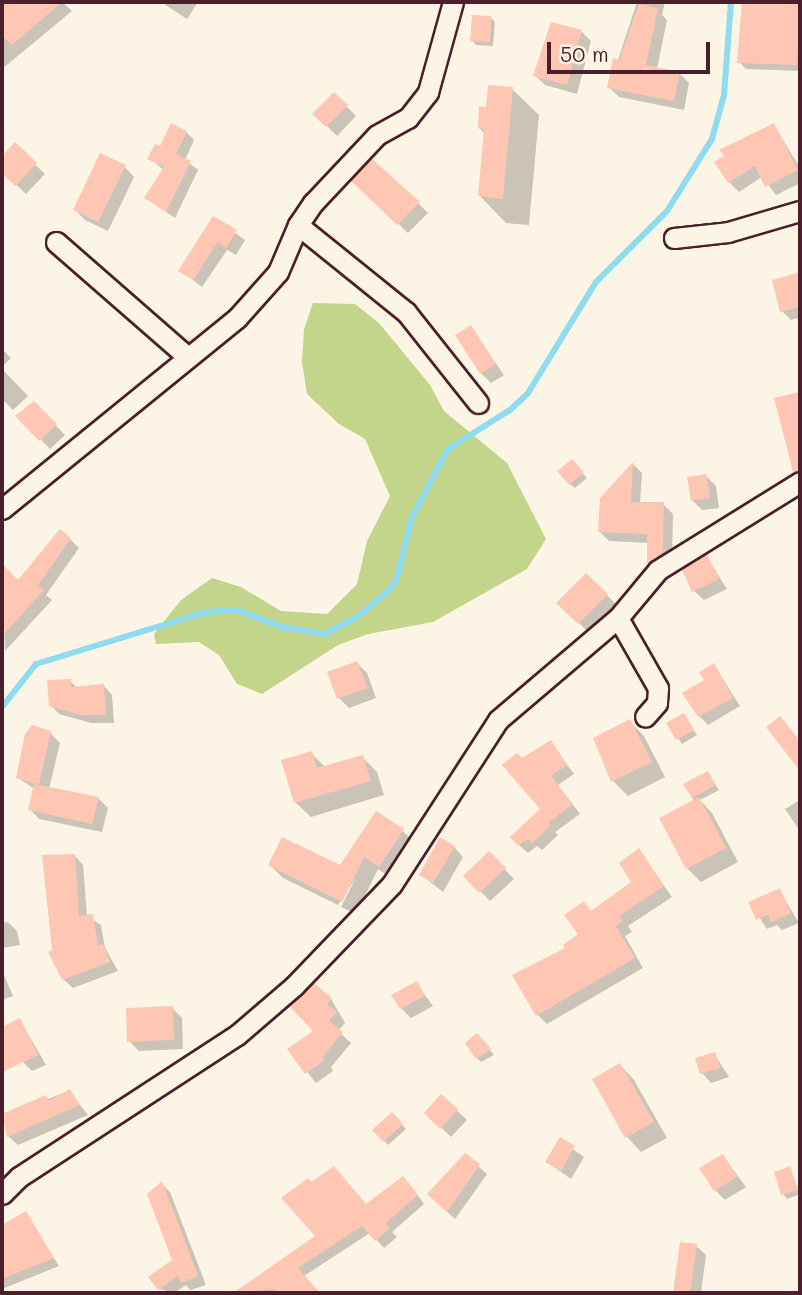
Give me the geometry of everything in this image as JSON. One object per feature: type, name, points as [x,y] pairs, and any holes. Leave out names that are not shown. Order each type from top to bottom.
[{"type":"street","points":[[2,509],[237,318],[278,272],[298,225],[377,135],[408,118],[428,92],[453,2]]},
{"type":"street","points":[[674,238],[728,232],[800,211]]},
{"type":"street","points":[[298,225],[406,312],[478,403]]},
{"type":"street","points":[[56,242],[188,357]]},
{"type":"street","points":[[2,1194],[19,1177],[237,1035],[293,986],[392,884],[498,720],[618,618],[658,570],[800,482]]},
{"type":"street","points":[[618,618],[658,688],[657,703],[645,717]]},
{"type":"green space","points":[[313,303],[355,304],[379,323],[430,385],[444,411],[507,463],[546,539],[527,569],[433,622],[368,634],[338,645],[262,694],[237,684],[219,655],[199,642],[156,644],[154,634],[181,600],[212,578],[241,587],[281,611],[327,614],[357,584],[367,541],[390,496],[365,439],[339,424],[307,394],[302,362],[304,329]]},
{"type":"building","points":[[2,2],[62,2],[12,45],[2,36]]},
{"type":"building","points":[[742,2],[800,2],[797,65],[737,63]]},
{"type":"building","points":[[639,4],[658,8],[646,65],[680,72],[674,101],[607,88],[613,58],[619,60]]},
{"type":"building","points":[[472,15],[491,16],[490,42],[470,41]]},
{"type":"building","points":[[551,22],[582,30],[567,85],[533,76]]},
{"type":"building","points":[[488,85],[513,87],[503,199],[478,196],[484,129],[478,128],[479,106],[486,107]]},
{"type":"building","points":[[334,92],[348,105],[326,127],[312,114]]},
{"type":"building","points":[[171,123],[187,131],[176,154],[191,161],[166,212],[144,198],[164,167],[147,159],[155,144],[160,146]]},
{"type":"building","points":[[774,123],[798,170],[765,187],[755,166],[728,183],[714,162],[724,156],[719,150]]},
{"type":"building","points":[[15,142],[37,163],[15,186],[2,173],[2,156]]},
{"type":"building","points":[[100,153],[126,165],[98,222],[73,210]]},
{"type":"building","points":[[372,159],[420,202],[397,225],[351,181]]},
{"type":"building","points":[[213,216],[237,230],[226,248],[218,242],[193,280],[178,271]]},
{"type":"building","points":[[800,272],[800,307],[780,312],[772,280]]},
{"type":"building","points":[[471,325],[496,364],[480,374],[455,335]]},
{"type":"building","points":[[800,392],[800,470],[793,472],[774,398]]},
{"type":"building","points":[[34,401],[57,424],[39,441],[15,416]]},
{"type":"building","points":[[572,459],[584,472],[569,485],[557,471]]},
{"type":"building","points":[[633,462],[631,502],[664,502],[663,552],[647,564],[647,534],[598,532],[600,498]]},
{"type":"building","points":[[706,474],[710,498],[691,501],[687,477]]},
{"type":"building","points":[[60,529],[71,538],[38,585],[44,590],[2,636],[2,564],[18,580]]},
{"type":"building","points":[[707,554],[719,579],[692,592],[682,570]]},
{"type":"building","points":[[586,573],[608,594],[578,624],[556,603]]},
{"type":"building","points":[[357,661],[368,688],[337,699],[327,672]]},
{"type":"building","points":[[714,663],[733,698],[698,717],[682,693],[704,680],[699,672]]},
{"type":"building","points":[[71,679],[71,687],[104,684],[106,715],[81,715],[49,706],[47,680]]},
{"type":"building","points":[[684,713],[694,730],[676,740],[666,723]]},
{"type":"building","points":[[780,716],[800,741],[800,771],[766,727]]},
{"type":"building","points":[[630,719],[652,762],[611,782],[593,738]]},
{"type":"building","points":[[32,725],[51,731],[39,785],[16,778],[25,734]]},
{"type":"building","points":[[551,740],[567,765],[551,776],[573,804],[548,823],[551,825],[532,843],[528,839],[518,846],[510,837],[540,809],[502,765],[517,753],[522,758]]},
{"type":"building","points":[[312,751],[317,768],[363,755],[371,781],[294,803],[281,760]]},
{"type":"building","points":[[708,771],[716,785],[692,798],[683,784]]},
{"type":"building","points":[[34,784],[99,797],[92,824],[28,810]]},
{"type":"building","points":[[699,797],[726,848],[686,869],[659,818]]},
{"type":"building","points":[[376,811],[404,829],[379,867],[364,857],[342,902],[268,865],[282,837],[340,865]]},
{"type":"building","points":[[440,837],[455,846],[433,883],[419,875]]},
{"type":"building","points":[[639,848],[664,886],[619,916],[623,921],[616,926],[635,958],[536,1016],[512,975],[565,948],[563,945],[578,934],[564,915],[584,901],[591,911],[631,882],[619,863]]},
{"type":"building","points":[[489,851],[506,868],[479,893],[463,876]]},
{"type":"building","points":[[75,854],[79,916],[93,914],[98,946],[103,944],[110,962],[62,980],[48,952],[52,950],[42,855]]},
{"type":"building","points":[[780,888],[791,913],[771,922],[768,915],[756,920],[748,902]]},
{"type":"building","points":[[417,981],[425,996],[400,1009],[391,995]]},
{"type":"building","points":[[314,983],[332,998],[327,1004],[337,1012],[329,1021],[343,1032],[323,1057],[325,1060],[305,1074],[287,1049],[313,1031],[289,1006]]},
{"type":"building","points":[[173,1006],[174,1040],[127,1042],[126,1008]]},
{"type":"building","points":[[20,1018],[38,1055],[2,1072],[2,1027]]},
{"type":"building","points":[[477,1033],[491,1049],[476,1059],[465,1043]]},
{"type":"building","points":[[715,1052],[720,1068],[700,1074],[695,1058]]},
{"type":"building","points":[[620,1063],[654,1122],[625,1138],[592,1079]]},
{"type":"building","points":[[70,1089],[80,1105],[7,1137],[2,1114],[46,1095],[49,1101]]},
{"type":"building","points":[[441,1094],[458,1109],[440,1129],[424,1113]]},
{"type":"building","points":[[392,1112],[403,1124],[383,1142],[372,1130]]},
{"type":"building","points":[[560,1137],[575,1146],[561,1171],[545,1162]]},
{"type":"building","points":[[465,1153],[480,1164],[447,1212],[427,1194]]},
{"type":"building","points":[[723,1154],[737,1177],[714,1191],[699,1168]]},
{"type":"building","points":[[334,1166],[366,1204],[403,1176],[418,1195],[386,1223],[390,1228],[375,1241],[362,1226],[298,1268],[320,1293],[277,1293],[274,1289],[233,1293],[315,1236],[281,1198],[308,1178],[311,1182]]},
{"type":"building","points":[[790,1166],[798,1190],[781,1195],[774,1172]]},
{"type":"building","points":[[162,1181],[198,1276],[181,1283],[178,1276],[158,1290],[148,1277],[172,1260],[147,1194]]},
{"type":"building","points":[[26,1211],[54,1258],[2,1279],[2,1225]]},
{"type":"building","points":[[680,1242],[697,1244],[690,1293],[673,1293]]},
{"type":"waterway","points":[[2,707],[36,664],[206,612],[237,610],[281,627],[325,634],[357,617],[387,592],[396,581],[412,517],[448,449],[510,410],[528,393],[596,282],[667,211],[712,139],[724,95],[731,2]]}]
